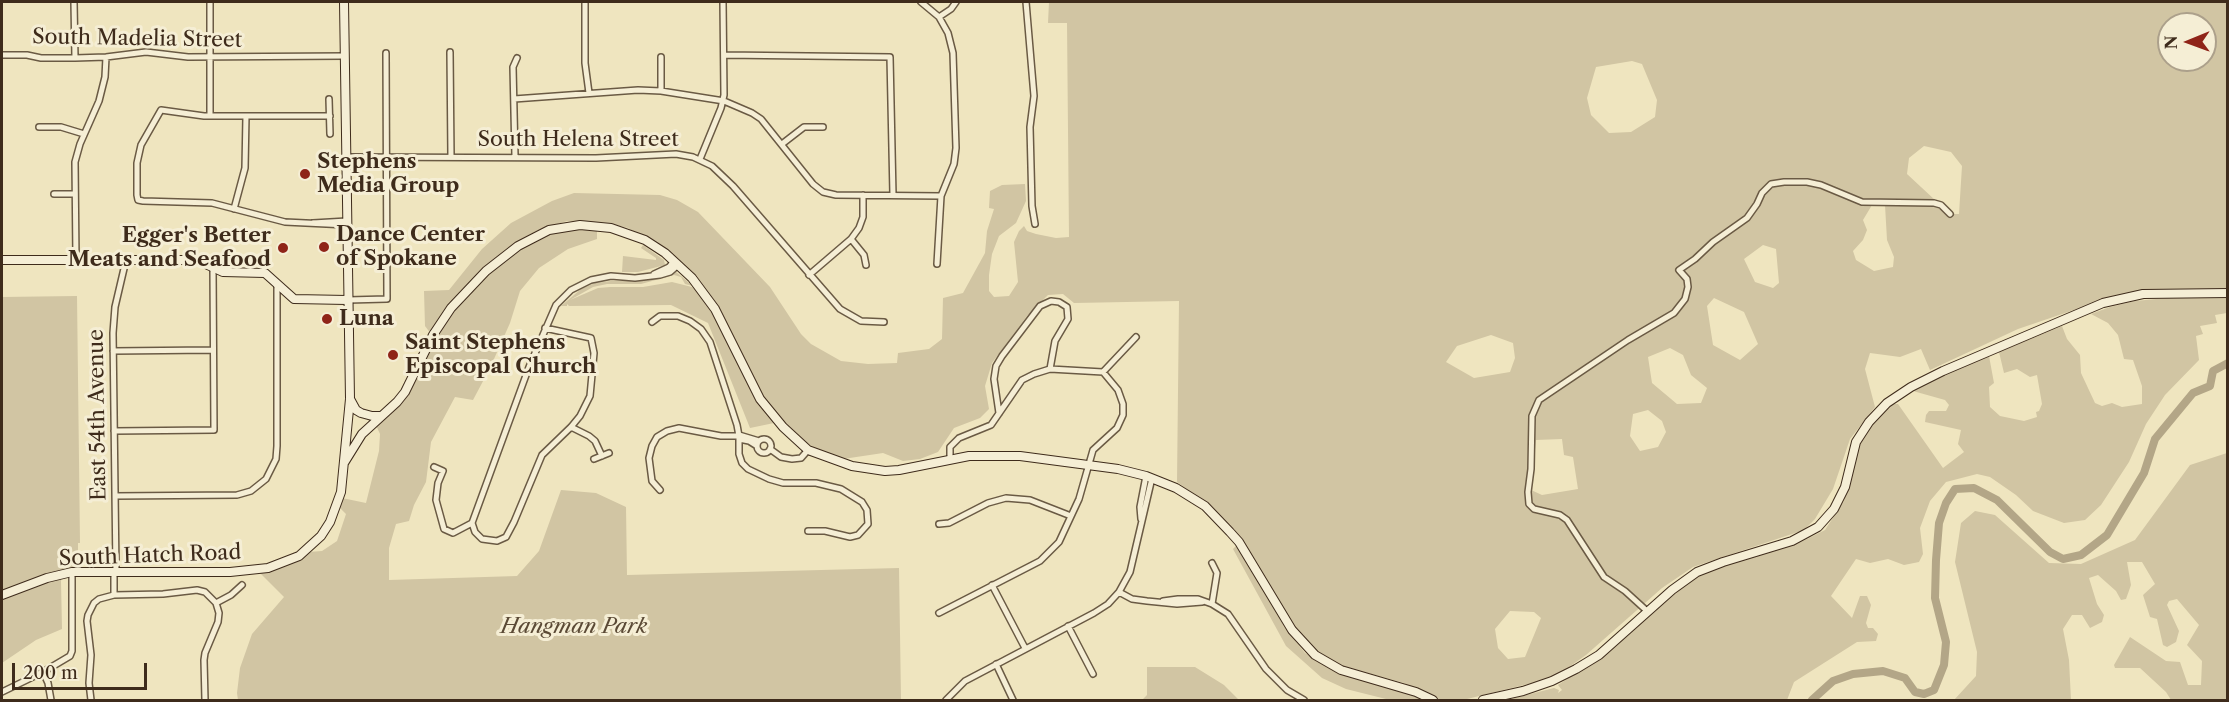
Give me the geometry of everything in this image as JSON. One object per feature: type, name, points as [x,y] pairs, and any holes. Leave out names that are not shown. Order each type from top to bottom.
[{"type":"main road","points":[[344,2],[350,399],[344,463]]},
{"type":"main road","points":[[344,463],[362,434],[405,392],[433,335],[451,308],[473,284],[508,253],[527,240],[549,230],[565,227],[596,226],[634,234],[654,245],[676,263],[708,298],[756,391],[772,416],[808,450],[852,466],[885,471],[907,469],[969,456],[1000,455],[1089,464],[1149,477],[1176,488],[1219,518],[1239,542],[1292,630],[1315,655],[1341,670],[1408,689],[1432,700]]},
{"type":"main road","points":[[2,260],[197,260],[223,272],[262,272],[289,296],[297,300],[347,300]]},
{"type":"main road","points":[[1483,700],[1523,691],[1552,681],[1576,669],[1599,655],[1647,611],[1697,572],[1792,541],[1818,527],[1834,509],[1845,487],[1856,442],[1869,422],[1887,403],[1911,387],[1943,371],[2103,303],[2143,294],[2228,293]]},
{"type":"main road","points":[[350,399],[356,410],[361,413],[382,416]]},
{"type":"main road","name":"South Hatch Road","points":[[2,595],[47,578],[72,573],[252,571],[278,566],[299,556],[321,536],[330,522],[341,492],[344,463]]},
{"type":"street","points":[[74,2],[75,58]]},
{"type":"street","points":[[210,2],[210,116]]},
{"type":"street","points":[[585,2],[585,63],[590,93]]},
{"type":"street","points":[[700,159],[724,101],[723,2]]},
{"type":"street","points":[[921,2],[939,17],[951,42],[956,148],[954,164],[941,196],[937,264]]},
{"type":"street","points":[[939,17],[951,9],[956,2]]},
{"type":"street","points":[[1026,2],[1034,96],[1030,127],[1032,206],[1035,224]]},
{"type":"street","name":"South Madelia Street","points":[[2,55],[75,58],[146,52],[188,57],[345,56]]},
{"type":"street","points":[[347,300],[387,300],[386,52]]},
{"type":"street","points":[[450,52],[451,157]]},
{"type":"street","points":[[724,55],[890,57],[893,195]]},
{"type":"street","points":[[76,259],[75,162],[84,134],[99,101],[105,77],[106,57]]},
{"type":"street","points":[[661,57],[661,91]]},
{"type":"street","points":[[514,156],[513,67],[517,58]]},
{"type":"street","points":[[514,99],[590,93],[661,91],[724,101],[757,115],[813,184],[823,192],[836,195],[941,196]]},
{"type":"street","points":[[329,99],[330,134]]},
{"type":"street","points":[[330,116],[210,116],[161,110],[149,129],[139,153],[136,173],[138,200],[149,202],[201,201],[285,222],[318,225],[347,223]]},
{"type":"street","points":[[234,209],[245,168],[246,116]]},
{"type":"street","points":[[39,127],[61,127],[84,134]]},
{"type":"street","points":[[782,144],[804,127],[823,127]]},
{"type":"street","name":"South Helena Street","points":[[346,157],[604,158],[676,154],[700,159],[712,166],[733,186],[830,299],[861,321],[884,322]]},
{"type":"street","points":[[1647,611],[1625,591],[1604,577],[1567,520],[1560,515],[1534,509],[1529,504],[1528,492],[1532,469],[1532,416],[1539,400],[1674,313],[1686,299],[1688,287],[1687,279],[1679,270],[1747,218],[1762,193],[1771,184],[1808,182],[1862,202],[1935,203],[1941,205],[1950,214]]},
{"type":"street","points":[[54,194],[75,194]]},
{"type":"street","points":[[809,275],[860,228],[863,217],[863,195]]},
{"type":"street","points":[[850,239],[864,255],[866,265]]},
{"type":"street","name":"East 54th Avenue","points":[[114,595],[113,351],[115,307],[126,260]]},
{"type":"street","points":[[545,328],[586,335],[592,340],[592,387],[586,406],[571,427],[542,454],[506,537],[496,541],[482,539],[475,532],[472,523],[545,328],[556,305],[571,290],[602,277],[635,278],[653,274],[676,263]]},
{"type":"street","points":[[114,431],[214,430],[213,269]]},
{"type":"street","points":[[115,496],[237,495],[251,491],[266,479],[276,459],[277,446],[277,284]]},
{"type":"street","points":[[999,413],[994,379],[996,366],[1040,306],[1051,301],[1059,302],[1067,307],[1068,319],[1055,341],[1050,369]]},
{"type":"street","points":[[652,322],[660,316],[678,316],[702,329],[710,342],[739,437],[741,463],[748,469],[783,483],[822,484],[841,489],[862,502],[867,510],[868,524],[858,536],[808,531]]},
{"type":"street","points":[[1103,372],[1136,337]]},
{"type":"street","points":[[113,351],[212,350]]},
{"type":"street","points":[[939,613],[1040,561],[1059,542],[1080,499],[1093,450],[1117,428],[1123,415],[1123,404],[1118,390],[1103,372],[1050,369],[1022,380],[991,425],[959,438],[950,447],[951,460]]},
{"type":"street","points":[[571,427],[595,441],[602,456]]},
{"type":"street","points":[[660,490],[652,481],[649,458],[657,437],[667,431],[679,428],[739,437],[758,443],[763,452],[770,449]]},
{"type":"street","points":[[758,443],[764,438],[769,440],[770,449]]},
{"type":"street","points":[[770,449],[781,457],[792,459],[801,458],[808,450]]},
{"type":"street","points":[[594,459],[609,453]]},
{"type":"street","points":[[434,467],[443,471],[436,500],[444,529],[453,533],[472,523]]},
{"type":"street","points":[[946,700],[965,681],[1108,604],[1119,592],[1130,572],[1141,520],[1140,507],[1149,477]]},
{"type":"street","points":[[939,524],[949,523],[988,503],[1006,498],[1030,500],[1071,516]]},
{"type":"street","points":[[1212,563],[1217,573],[1212,604]]},
{"type":"street","points":[[2,692],[43,672],[65,659],[72,651],[72,573]]},
{"type":"street","points":[[216,603],[231,595],[242,585]]},
{"type":"street","points":[[992,585],[1025,648]]},
{"type":"street","points":[[91,700],[89,683],[91,655],[87,621],[94,603],[99,599],[114,595],[163,594],[197,590],[206,592],[216,603],[219,613],[218,622],[205,653],[205,700]]},
{"type":"street","points":[[1119,592],[1132,598],[1177,604],[1204,602],[1212,604],[1228,614],[1266,669],[1287,690],[1304,700]]},
{"type":"street","points":[[1068,626],[1093,674]]},
{"type":"street","points":[[996,664],[1013,700]]},
{"type":"street","points":[[43,672],[51,700]]},
{"type":"green space","points":[[1049,2],[2227,2],[2227,290],[2152,291],[2118,295],[2018,329],[1930,370],[1921,349],[1900,357],[1870,353],[1865,369],[1875,407],[1850,439],[1833,489],[1815,519],[1804,530],[1693,567],[1662,588],[1586,655],[1562,672],[1540,681],[1463,700],[1436,700],[1404,683],[1335,664],[1319,654],[1304,641],[1287,618],[1234,529],[1177,482],[1179,301],[1074,303],[1063,294],[1048,295],[1027,316],[992,363],[985,386],[989,409],[980,418],[954,428],[938,452],[920,459],[903,461],[883,453],[843,459],[826,454],[807,443],[767,405],[748,371],[720,308],[697,276],[675,257],[628,228],[608,223],[567,221],[539,230],[507,248],[482,268],[441,315],[431,334],[425,326],[424,291],[449,290],[482,249],[511,223],[552,201],[574,193],[660,195],[677,200],[698,212],[770,287],[801,334],[811,344],[841,361],[868,364],[897,363],[898,353],[929,349],[942,339],[943,298],[963,293],[985,253],[987,231],[994,209],[989,208],[990,191],[1002,185],[1025,184],[1026,201],[1016,223],[999,236],[992,254],[989,291],[994,297],[1009,296],[1018,282],[1014,242],[1024,226],[1027,231],[1036,234],[1056,238],[1069,237],[1067,23],[1048,23]],"holes":[[[1632,61],[1642,64],[1657,100],[1655,117],[1631,132],[1609,133],[1591,115],[1587,98],[1596,67]],[[1924,146],[1951,152],[1962,166],[1959,214],[1952,214],[1947,207],[1935,200],[1907,174],[1909,158]],[[1872,205],[1885,205],[1887,240],[1894,257],[1893,267],[1874,271],[1856,260],[1853,251],[1863,240],[1867,230],[1863,220]],[[1763,245],[1776,249],[1779,283],[1773,288],[1755,282],[1744,259]],[[1714,298],[1744,312],[1758,344],[1740,360],[1713,345],[1707,306]],[[1491,335],[1513,343],[1515,358],[1510,372],[1474,378],[1446,362],[1457,346]],[[1670,348],[1683,355],[1691,375],[1707,388],[1701,403],[1677,404],[1652,383],[1648,357]],[[1648,410],[1662,421],[1666,432],[1658,447],[1640,451],[1630,436],[1633,414]],[[1562,439],[1564,455],[1573,457],[1578,489],[1542,495],[1531,490],[1536,440]],[[1510,611],[1534,612],[1541,618],[1525,657],[1508,659],[1498,648],[1495,629]]]},
{"type":"green space","name":"Hangman Park","points":[[564,229],[597,229],[597,239],[568,249],[539,268],[520,291],[510,323],[473,400],[455,397],[431,442],[426,482],[414,505],[409,521],[396,524],[389,548],[389,580],[517,576],[539,551],[561,490],[596,493],[626,507],[627,575],[899,568],[901,700],[238,700],[240,668],[252,634],[284,597],[260,573],[290,564],[308,552],[322,551],[337,541],[346,514],[339,507],[342,498],[366,503],[379,451],[380,434],[375,423],[400,404],[412,388],[433,342],[455,306],[515,251],[539,237]]},
{"type":"green space","points":[[643,245],[664,260],[665,265],[638,272],[622,272],[623,256],[656,260],[641,248]]},
{"type":"green space","points":[[675,271],[693,286],[685,284],[681,277],[674,275],[641,284],[607,284],[593,287],[570,300],[598,288],[643,287],[672,282],[692,287],[702,295],[756,398],[774,423],[750,428],[708,323],[671,305],[569,306],[567,304],[567,306],[561,306],[581,289],[595,283],[641,281]]},
{"type":"green space","points":[[77,296],[80,543],[78,543],[78,569],[63,571],[61,581],[62,629],[36,640],[2,663],[2,297]]},
{"type":"green space","points":[[2177,297],[2227,297],[2227,313],[2215,315],[2217,323],[2200,326],[2203,334],[2196,336],[2199,360],[2165,395],[2146,424],[2129,462],[2101,505],[2085,520],[2064,523],[2033,511],[2016,495],[1990,477],[1977,474],[1946,482],[1930,501],[1920,528],[1923,554],[1919,562],[1904,565],[1888,559],[1870,563],[1856,559],[1831,596],[1852,618],[1860,596],[1867,596],[1871,605],[1866,623],[1868,628],[1873,628],[1878,634],[1876,641],[1857,642],[1794,682],[1787,700],[1507,700],[1554,688],[1559,690],[1558,693],[1562,690],[1558,685],[1609,651],[1697,575],[1723,564],[1797,544],[1825,530],[1844,501],[1858,444],[1871,424],[1891,404],[1898,404],[1943,468],[1964,452],[1958,444],[1961,430],[1925,422],[1929,411],[1946,411],[1949,405],[1945,400],[1913,391],[1943,373],[1989,356],[1994,383],[1989,387],[1990,407],[2000,416],[2024,421],[2037,417],[2036,412],[2042,404],[2037,375],[2030,377],[2017,369],[2004,373],[1999,352],[2062,326],[2067,339],[2080,355],[2081,373],[2095,403],[2102,406],[2112,403],[2122,407],[2142,404],[2142,386],[2133,360],[2124,359],[2118,335],[2108,323],[2091,314],[2135,301]]},
{"type":"green space","points":[[2227,453],[2227,700],[2171,700],[2166,692],[2140,668],[2115,668],[2114,665],[2130,637],[2166,661],[2180,662],[2188,685],[2201,685],[2202,661],[2187,645],[2199,625],[2177,599],[2169,601],[2167,605],[2179,631],[2176,642],[2167,647],[2163,645],[2157,619],[2150,617],[2143,595],[2155,584],[2142,562],[2127,562],[2131,585],[2126,599],[2121,600],[2116,591],[2098,575],[2089,578],[2097,604],[2104,615],[2102,622],[2090,628],[2082,615],[2072,615],[2063,629],[2069,660],[2071,700],[1954,700],[1976,676],[1977,652],[1955,562],[1961,523],[1975,511],[1995,515],[2049,563],[2081,564],[2135,540],[2190,465]]},
{"type":"green space","points":[[1237,545],[1285,628],[1305,653],[1341,673],[1397,689],[1424,700],[1390,700],[1346,689],[1322,678],[1286,646],[1233,549]]},
{"type":"green space","points":[[1147,667],[1195,667],[1224,685],[1239,700],[1142,700],[1147,695]]},
{"type":"waterway","points":[[1812,700],[1833,681],[1853,674],[1883,671],[1905,678],[1915,692],[1924,694],[1934,690],[1944,665],[1946,642],[1935,598],[1939,523],[1946,503],[1955,489],[1974,488],[1997,500],[2050,552],[2063,559],[2081,555],[2107,535],[2144,473],[2155,439],[2193,393],[2210,386],[2213,371],[2228,363]]},
{"type":"place","name":"Stephens Media Group","points":[[305,174]]},
{"type":"place","name":"Dance Center of Spokane","points":[[324,247]]},
{"type":"place","name":"Egger's Better Meats and Seafood","points":[[283,248]]},
{"type":"place","name":"Luna","points":[[327,319]]},
{"type":"place","name":"Saint Stephens Episcopal Church","points":[[393,355]]}]
